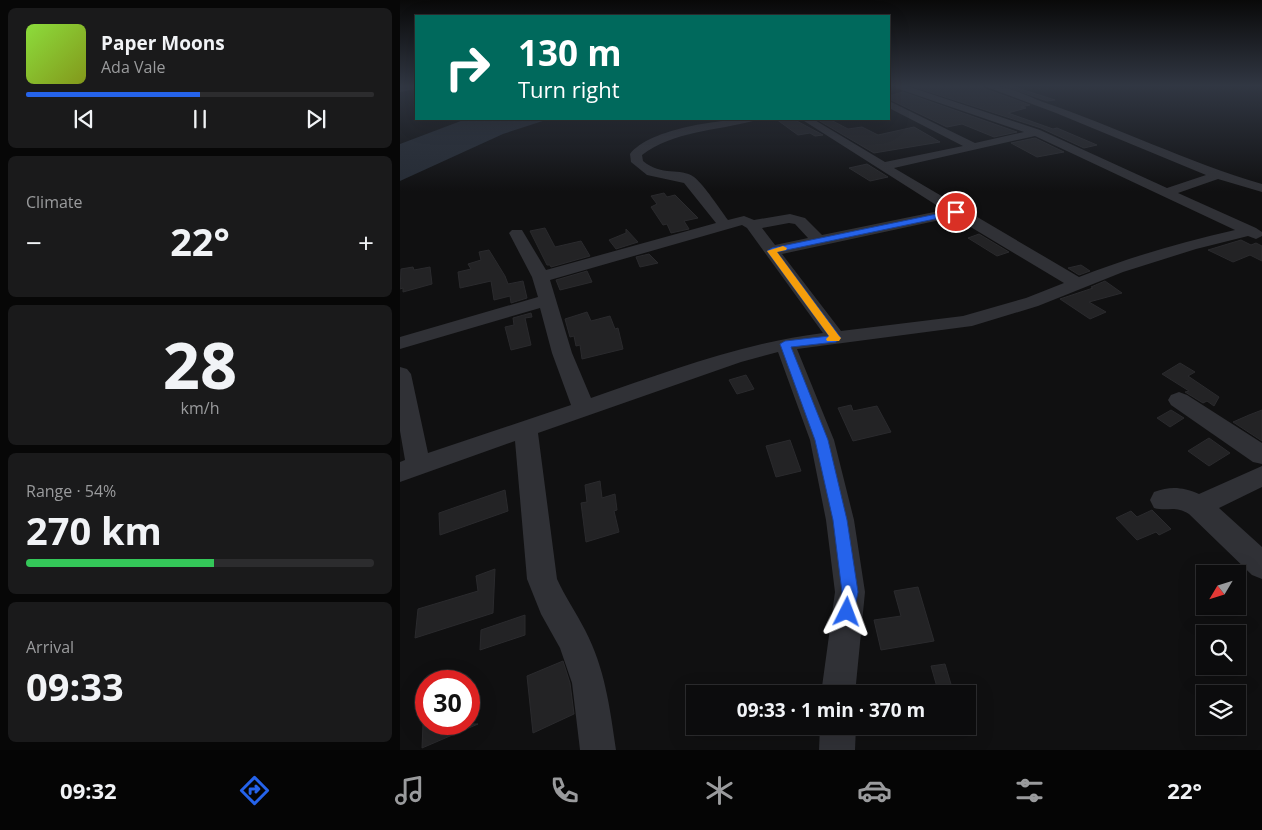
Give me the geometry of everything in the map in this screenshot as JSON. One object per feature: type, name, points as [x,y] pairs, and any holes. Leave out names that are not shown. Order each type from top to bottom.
[{"type":"street","points":[[724,224],[689,180],[682,177],[655,175],[637,162],[636,154],[674,135],[697,128],[737,121]]},
{"type":"street","points":[[809,121],[956,212],[1046,263],[1076,283]]},
{"type":"street","points":[[923,121],[975,147]]},
{"type":"street","points":[[1003,121],[1036,132],[1257,234]]},
{"type":"street","points":[[1009,123],[1018,121]]},
{"type":"street","points":[[1085,121],[1218,175],[1262,188]]},
{"type":"street","points":[[884,166],[1036,132]]},
{"type":"street","points":[[1168,192],[1218,175]]},
{"type":"street","points":[[772,251],[956,212]]},
{"type":"street","points":[[752,225],[796,218],[819,240]]},
{"type":"street","points":[[541,277],[724,224],[744,220],[752,225],[836,338]]},
{"type":"street","points":[[517,232],[541,277],[562,353],[584,409]]},
{"type":"street","points":[[400,374],[410,469],[734,357],[785,344],[965,322],[1032,302],[1076,283],[1190,245],[1257,234]]},
{"type":"street","points":[[400,344],[547,300]]},
{"type":"street","points":[[785,344],[822,440],[840,520],[850,592],[839,685]]},
{"type":"street","points":[[1179,400],[1262,455]]},
{"type":"street","points":[[526,430],[542,579],[552,604],[574,641],[589,683],[598,750]]},
{"type":"street","points":[[1198,506],[1262,476]]},
{"type":"street","points":[[1162,500],[1170,497],[1184,498],[1198,506],[1262,566]]},
{"type":"street","points":[[837,750],[838,735]]},
{"type":"shaded area","points":[[461,121],[543,121],[503,134],[400,181],[400,144]]},
{"type":"building","points":[[779,121],[797,121],[823,135],[815,136],[810,133],[798,135]]},
{"type":"building","points":[[820,121],[833,121],[848,129],[862,127],[878,135],[914,127],[940,142],[874,153]]},
{"type":"building","points":[[935,121],[986,121],[1017,132],[994,137],[962,124],[947,127]]},
{"type":"building","points":[[1019,121],[1030,121],[1053,129],[1057,128],[1097,145],[1084,148],[1041,128]]},
{"type":"building","points":[[1035,138],[1064,152],[1037,157],[1011,143]]},
{"type":"building","points":[[867,164],[888,177],[870,181],[849,168]]},
{"type":"building","points":[[664,193],[667,197],[675,195],[698,218],[684,221],[689,229],[671,233],[667,224],[663,225],[651,207],[657,204],[651,196]]},
{"type":"building","points":[[545,228],[555,247],[581,241],[590,256],[551,267],[547,265],[530,231]]},
{"type":"building","points":[[626,229],[638,242],[616,249],[609,240],[626,233]]},
{"type":"building","points":[[979,234],[1009,252],[997,256],[968,238]]},
{"type":"building","points":[[1241,240],[1251,245],[1256,243],[1262,246],[1262,261],[1250,255],[1233,262],[1208,250]]},
{"type":"building","points":[[489,250],[508,284],[523,281],[527,298],[511,303],[510,296],[494,300],[491,281],[460,288],[458,272],[471,269],[468,264],[481,260],[479,252]]},
{"type":"building","points":[[649,254],[658,263],[640,267],[636,257]]},
{"type":"building","points":[[1081,265],[1090,271],[1079,275],[1068,268]]},
{"type":"building","points":[[413,267],[414,270],[430,267],[432,284],[403,292],[403,288],[400,289],[401,269]]},
{"type":"building","points":[[587,271],[592,282],[560,290],[556,280]]},
{"type":"building","points":[[1105,281],[1122,293],[1089,302],[1106,312],[1090,319],[1060,299],[1093,288],[1091,287]]},
{"type":"building","points":[[587,312],[591,321],[610,316],[615,329],[618,328],[623,349],[582,359],[580,345],[576,346],[574,336],[570,337],[565,319]]},
{"type":"building","points":[[531,313],[532,317],[525,318],[531,345],[511,350],[505,327],[514,325],[513,318]]},
{"type":"building","points":[[1180,363],[1195,372],[1188,376],[1219,397],[1214,406],[1207,401],[1203,403],[1185,392],[1189,391],[1162,374]]},
{"type":"building","points":[[746,375],[754,389],[737,394],[729,380]]},
{"type":"building","points":[[851,405],[853,411],[877,406],[891,432],[853,441],[838,408]]},
{"type":"building","points":[[1171,410],[1184,418],[1170,427],[1157,418]]},
{"type":"building","points":[[1262,410],[1262,441],[1233,422],[1249,415]]},
{"type":"building","points":[[1209,438],[1230,453],[1209,466],[1188,451]]},
{"type":"building","points":[[790,440],[801,471],[776,477],[766,446]]},
{"type":"building","points":[[600,481],[602,498],[615,494],[617,510],[614,511],[619,532],[586,542],[581,503],[587,502],[585,485]]},
{"type":"building","points":[[505,490],[508,511],[440,535],[439,513]]},
{"type":"building","points":[[1152,510],[1171,529],[1159,535],[1156,532],[1137,540],[1116,518],[1131,511],[1137,517]]},
{"type":"building","points":[[495,569],[493,613],[415,638],[418,609],[478,591],[476,576]]},
{"type":"building","points":[[918,587],[934,641],[881,650],[874,620],[901,616],[894,591]]},
{"type":"building","points":[[525,615],[525,635],[480,650],[481,630]]},
{"type":"building","points":[[563,661],[570,683],[574,714],[533,733],[527,676]]},
{"type":"building","points":[[945,664],[951,685],[936,685],[931,666]]},
{"type":"building","points":[[423,735],[452,735],[422,748]]},
{"type":"slow traffic","points":[[783,248],[772,251],[836,338],[831,339]]},
{"type":"route","points":[[847,612],[850,592],[840,520],[822,440],[785,344],[836,338],[772,251],[956,212]]}]
